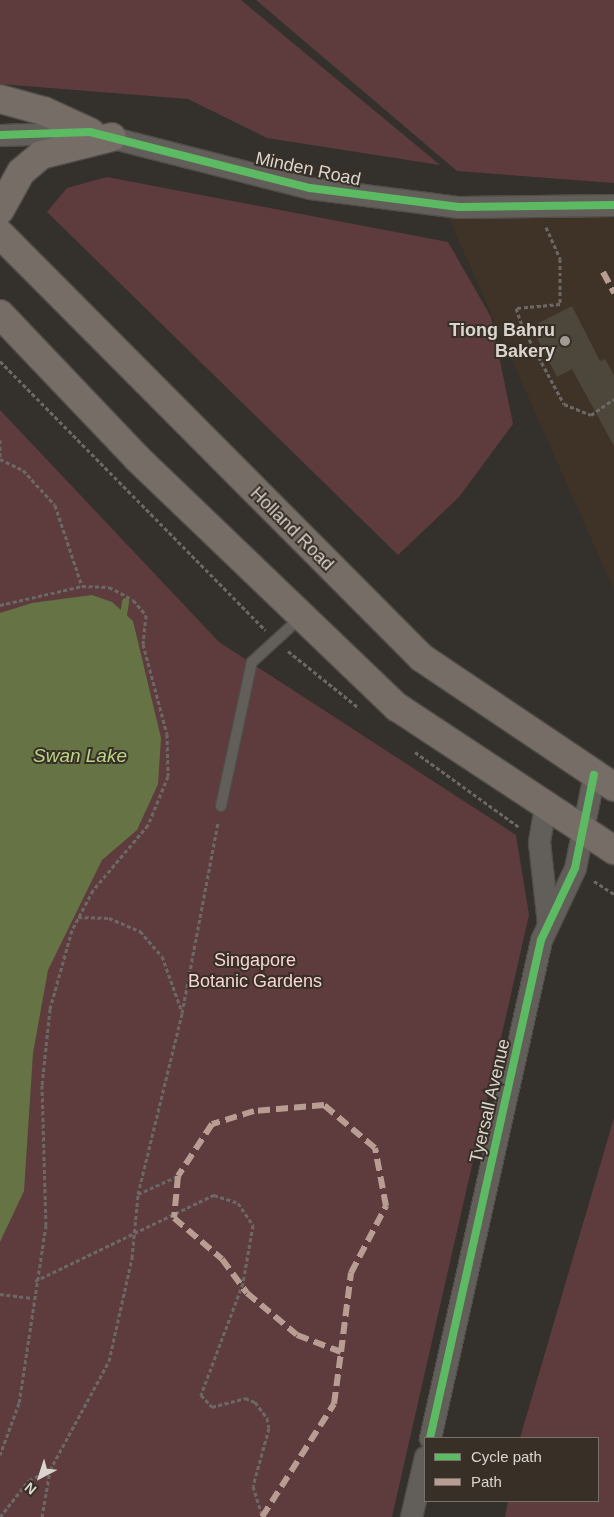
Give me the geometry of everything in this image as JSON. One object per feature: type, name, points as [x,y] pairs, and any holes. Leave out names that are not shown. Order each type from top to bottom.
[{"type":"main road","points":[[0,99],[44,111],[101,135]]},
{"type":"main road","points":[[0,210],[21,172],[41,155],[101,135]]},
{"type":"main road","name":"Holland Road","points":[[0,234],[422,658],[604,781]]},
{"type":"main road","points":[[0,314],[138,459],[300,618],[397,707],[545,807],[614,850]]},
{"type":"street","name":"Minden Road","points":[[0,135],[101,135],[350,195],[459,207],[614,205]]},
{"type":"street","name":"Tyersall Avenue","points":[[430,1437],[548,923],[574,868],[581,829],[604,781]]},
{"type":"street","points":[[545,807],[539,842],[548,923]]},
{"type":"street","points":[[411,1517],[424,1461]]},
{"type":"lane","points":[[221,806],[252,662],[300,618]]},
{"type":"path","points":[[535,224],[554,225]]},
{"type":"path","points":[[544,224],[560,259],[560,304],[516,308],[522,328],[564,404],[591,415],[614,399]]},
{"type":"path","points":[[0,440],[0,459],[23,470],[55,505],[82,586]]},
{"type":"path","points":[[0,604],[82,586],[108,587],[133,600],[146,614],[143,644],[167,734],[168,776],[148,825],[93,890],[78,917],[50,1008],[42,1085],[46,1225],[32,1298],[19,1403],[0,1455]]},
{"type":"path","points":[[42,1517],[50,1470],[109,1361],[134,1234],[138,1194],[182,1013],[221,806]]},
{"type":"path","points":[[78,917],[109,918],[140,931],[162,956],[182,1013]]},
{"type":"path","points":[[138,1194],[178,1176]]},
{"type":"path","points":[[35,1281],[214,1195],[238,1203],[253,1224],[243,1284],[201,1395],[212,1407],[245,1398],[255,1402],[268,1418],[269,1428],[253,1486],[262,1515]]},
{"type":"path","points":[[0,1294],[32,1298]]},
{"type":"path","points":[[0,1517],[29,1480],[50,1470]]},
{"type":"shaded area","points":[[614,209],[614,590],[446,212]]},
{"type":"green space","points":[[0,0],[241,0],[440,165],[267,138],[188,99],[0,84]]},
{"type":"green space","points":[[256,0],[614,0],[614,183],[457,171]]},
{"type":"green space","points":[[107,177],[448,242],[491,317],[513,424],[459,497],[398,555],[47,212],[67,188]]},
{"type":"green space","name":"Singapore Botanic Gardens","points":[[0,410],[219,642],[516,835],[529,915],[392,1517],[0,1517]]},
{"type":"green space","points":[[614,1118],[614,1517],[505,1517],[508,1502],[599,1502],[599,1437],[520,1437]]},
{"type":"water","name":"Swan Lake","points":[[92,595],[112,602],[133,621],[161,738],[158,784],[137,830],[102,860],[48,970],[33,1053],[24,1191],[0,1242],[0,613],[32,603]]},
{"type":"building","points":[[572,306],[600,361],[605,359],[614,375],[614,446],[572,369],[557,377],[531,327]]},
{"type":"waterway","points":[[122,621],[125,601]]},
{"type":"marked path","points":[[603,272],[614,293]]},
{"type":"marked path","points":[[262,1517],[334,1404],[341,1352],[351,1273],[386,1206],[375,1148],[324,1105],[254,1111],[212,1124],[178,1176],[174,1218],[222,1259],[247,1293],[297,1335],[341,1352]]},
{"type":"cycle path","points":[[0,135],[90,132],[310,188],[459,207],[614,205]]},
{"type":"cycle path","points":[[430,1437],[541,940],[575,868],[594,775]]},
{"type":"place","name":"Tiong Bahru Bakery","points":[[565,341]]}]
